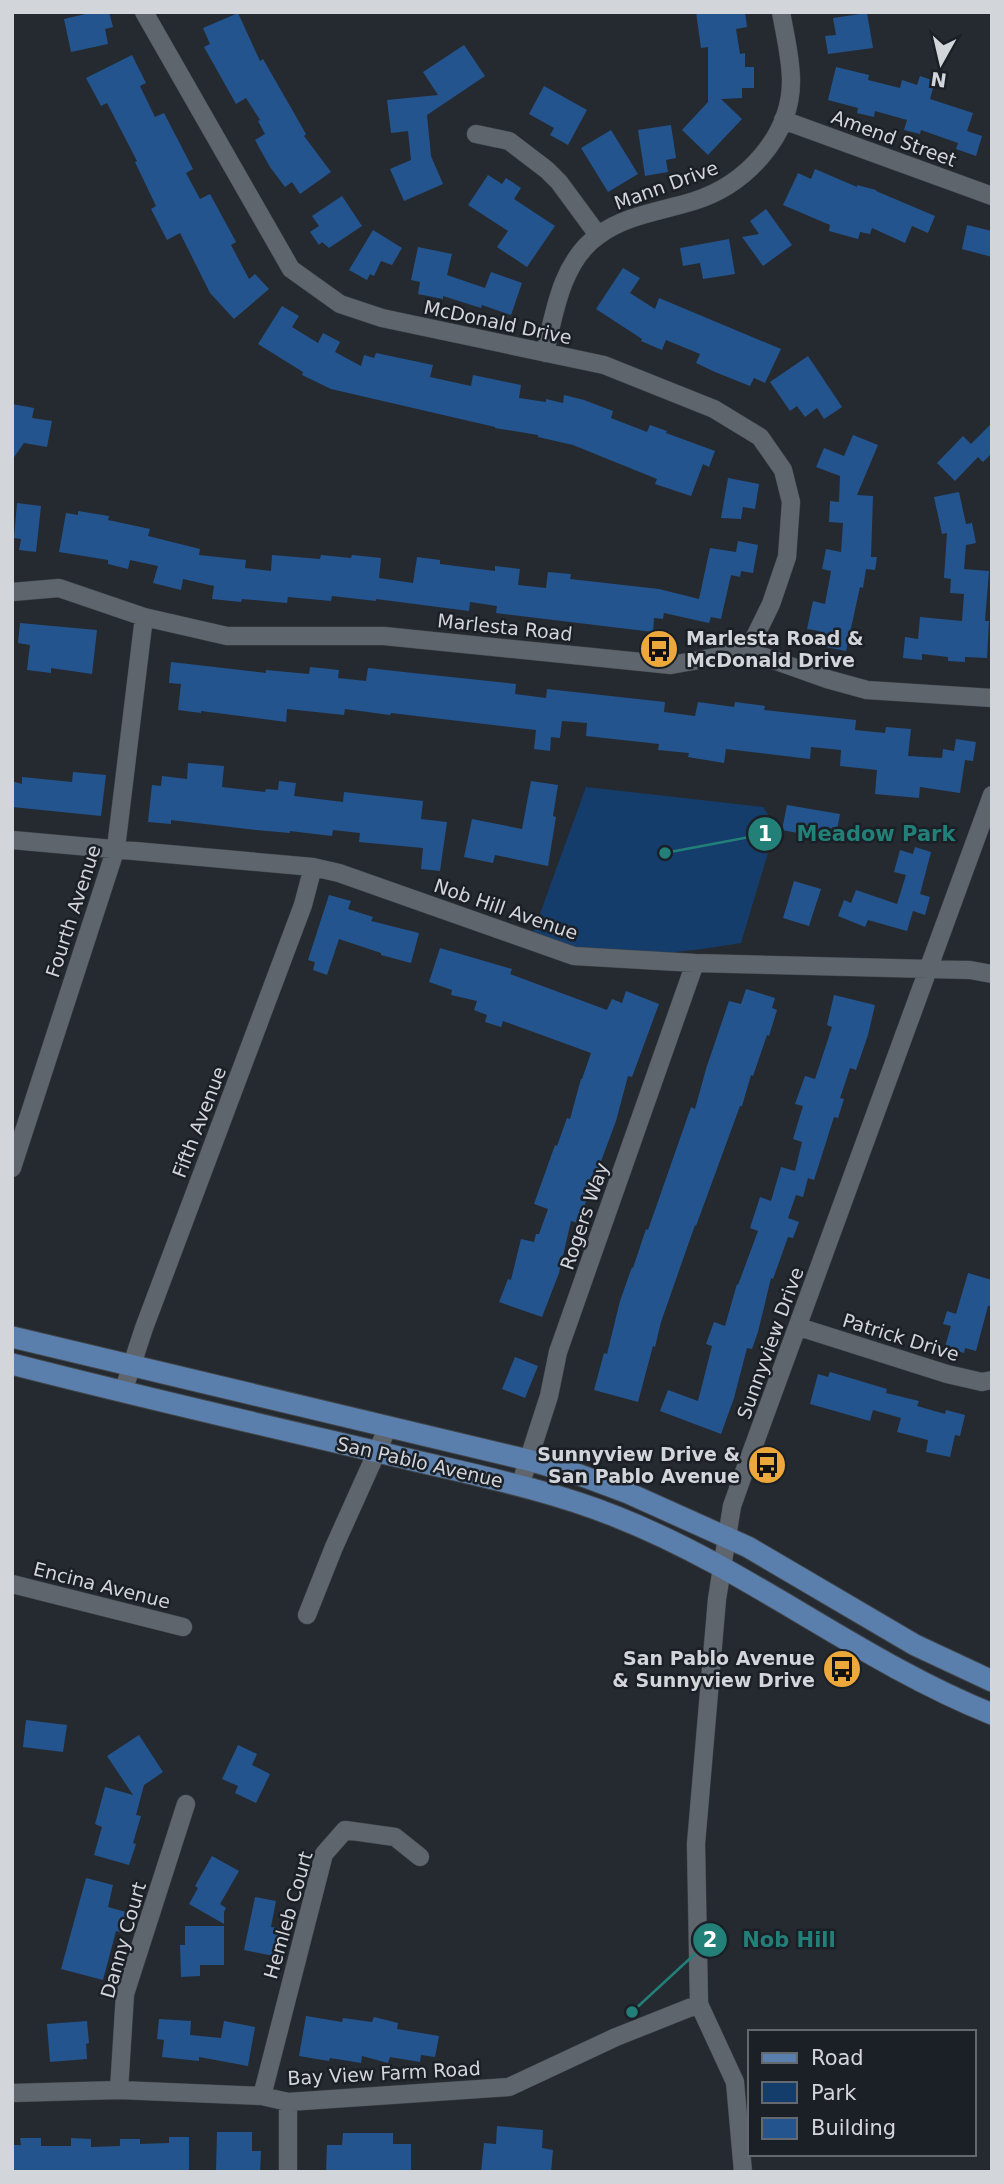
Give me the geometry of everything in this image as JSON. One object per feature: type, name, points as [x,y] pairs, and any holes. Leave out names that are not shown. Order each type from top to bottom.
[{"type":"main road","name":"San Pablo Avenue","points":[[12,1337],[528,1460],[628,1493],[752,1549],[915,1645],[992,1681]]},
{"type":"main road","name":"San Pablo Avenue","points":[[12,1364],[520,1486],[580,1504],[621,1519],[723,1568],[892,1667],[992,1714]]},
{"type":"street","name":"McDonald Drive","points":[[144,12],[291,269],[340,304],[382,318],[604,365],[714,408],[760,437],[783,470],[791,502],[788,557],[771,604],[748,651]]},
{"type":"street","name":"Mann Drive","points":[[545,353],[561,289],[577,260],[598,235],[628,220],[695,201],[731,184],[760,158],[783,120],[791,83],[781,12]]},
{"type":"street","name":"Amend Street","points":[[783,120],[992,196]]},
{"type":"street","points":[[476,134],[509,141],[547,170],[598,235]]},
{"type":"street","name":"Marlesta Road","points":[[12,592],[59,588],[144,617],[227,636],[384,636],[671,665],[748,651]]},
{"type":"street","name":"Fourth Avenue","points":[[12,1168],[116,848],[144,617]]},
{"type":"street","points":[[748,651],[827,680],[867,690],[992,698]]},
{"type":"street","name":"Sunnyview Drive","points":[[743,2172],[735,2082],[699,2004],[696,1843],[717,1599],[726,1537],[732,1506],[992,795]]},
{"type":"street","name":"Nob Hill Avenue","points":[[12,840],[313,867],[339,873],[574,956],[695,963],[970,970],[992,974]]},
{"type":"street","name":"Fifth Avenue","points":[[123,1392],[144,1328],[303,905],[313,867]]},
{"type":"street","name":"Rogers Way","points":[[520,1486],[549,1396],[558,1352],[695,963]]},
{"type":"street","name":"Patrick Drive","points":[[799,1327],[947,1374],[982,1382],[992,1380]]},
{"type":"street","points":[[307,1615],[334,1547],[388,1427]]},
{"type":"street","name":"Encina Avenue","points":[[12,1584],[183,1627]]},
{"type":"street","name":"Danny Court","points":[[119,2091],[125,1994],[186,1804]]},
{"type":"street","name":"Hemleb Court","points":[[262,2096],[324,1854],[345,1830],[395,1837],[420,1857]]},
{"type":"street","name":"Bay View Farm Road","points":[[12,2093],[119,2091],[262,2096],[288,2102],[509,2087],[616,2037],[699,2004]]},
{"type":"street","points":[[288,2102],[288,2172]]},
{"type":"green space","points":[[586,787],[763,807],[776,826],[741,943],[677,952],[612,953],[582,948],[533,933]]},
{"type":"building","points":[[94,12],[109,12],[113,27],[105,29],[108,44],[71,52],[64,19]]},
{"type":"building","points":[[696,12],[745,12],[747,27],[736,29],[740,54],[745,53],[745,67],[754,67],[754,88],[742,88],[742,98],[721,99],[742,119],[708,155],[682,130],[708,102],[708,47],[701,48]]},
{"type":"building","points":[[238,13],[260,61],[263,59],[306,134],[304,136],[331,172],[300,194],[292,182],[285,187],[270,167],[255,140],[265,134],[258,121],[260,120],[246,98],[236,104],[204,47],[210,44],[203,28]]},
{"type":"building","points":[[867,13],[873,48],[828,54],[825,36],[836,35],[833,18]]},
{"type":"building","points":[[464,45],[485,76],[427,115],[431,156],[443,184],[404,201],[390,169],[411,160],[408,131],[391,133],[387,100],[438,95],[423,72]]},
{"type":"building","points":[[132,55],[146,83],[140,86],[155,117],[164,113],[193,169],[186,173],[200,199],[210,194],[236,242],[231,245],[249,279],[255,274],[269,289],[234,319],[210,293],[180,233],[167,240],[151,209],[156,206],[135,162],[137,161],[107,103],[101,106],[86,78]]},
{"type":"building","points":[[836,67],[869,75],[868,80],[900,88],[902,80],[917,85],[920,76],[935,81],[930,99],[973,113],[967,131],[982,136],[976,156],[956,149],[958,143],[921,130],[920,134],[904,130],[907,120],[875,111],[874,117],[857,113],[858,108],[828,100]]},
{"type":"building","points":[[544,86],[587,110],[568,145],[550,135],[554,128],[529,114]]},
{"type":"building","points":[[671,125],[676,158],[666,160],[668,172],[645,176],[638,130]]},
{"type":"building","points":[[611,130],[638,174],[608,192],[581,148]]},
{"type":"building","points":[[815,169],[857,187],[876,190],[935,216],[928,233],[912,226],[905,243],[872,228],[870,234],[860,232],[858,239],[829,231],[830,225],[783,205],[798,173],[811,179]]},
{"type":"building","points":[[488,175],[502,184],[506,178],[521,188],[514,199],[555,226],[527,267],[497,247],[508,231],[468,205]]},
{"type":"building","points":[[342,196],[362,226],[329,248],[322,242],[319,245],[310,232],[319,226],[312,216]]},
{"type":"building","points":[[766,209],[792,245],[763,266],[742,237],[759,234],[750,221]]},
{"type":"building","points":[[967,225],[992,231],[992,257],[962,249]]},
{"type":"building","points":[[373,230],[402,248],[392,265],[381,261],[374,276],[370,274],[367,280],[349,270]]},
{"type":"building","points":[[729,239],[735,274],[703,279],[700,263],[683,266],[680,248]]},
{"type":"building","points":[[418,247],[452,254],[447,275],[485,288],[491,272],[522,283],[511,315],[443,296],[443,299],[418,294],[420,282],[411,280]]},
{"type":"building","points":[[623,268],[640,278],[630,293],[655,309],[659,298],[781,349],[765,383],[754,378],[750,386],[715,372],[696,363],[700,354],[666,340],[662,350],[641,341],[642,339],[596,309]]},
{"type":"building","points":[[282,306],[299,316],[292,327],[318,343],[323,333],[340,342],[335,352],[361,366],[364,355],[374,358],[376,353],[433,365],[430,377],[471,386],[473,375],[521,385],[519,398],[563,403],[564,395],[613,411],[611,418],[647,432],[650,425],[715,451],[709,467],[703,464],[691,496],[655,484],[657,479],[573,445],[331,389],[302,375],[303,372],[258,344]]},
{"type":"building","points":[[808,356],[842,407],[824,419],[817,408],[805,417],[797,406],[790,411],[770,382]]},
{"type":"building","points":[[12,404],[34,408],[32,418],[52,421],[47,447],[24,443],[12,460]]},
{"type":"building","points":[[992,423],[992,453],[983,462],[978,457],[955,481],[937,463],[963,436],[971,444]]},
{"type":"building","points":[[853,435],[878,445],[857,495],[873,496],[871,557],[877,557],[875,570],[866,569],[863,588],[860,587],[846,651],[816,645],[819,631],[807,629],[813,601],[825,604],[831,571],[822,569],[826,549],[841,552],[843,523],[829,522],[830,501],[839,502],[840,476],[816,467],[824,448],[844,456]]},
{"type":"building","points":[[728,478],[759,484],[755,509],[743,507],[741,519],[721,518]]},
{"type":"building","points":[[959,492],[966,524],[972,523],[976,543],[966,545],[964,569],[989,571],[985,621],[989,621],[987,658],[965,657],[965,662],[948,661],[948,657],[922,654],[922,660],[903,658],[905,637],[918,639],[920,617],[962,621],[964,594],[950,593],[951,579],[944,578],[947,533],[942,534],[934,497]]},
{"type":"building","points":[[17,503],[41,506],[36,552],[19,550],[21,539],[14,538]]},
{"type":"building","points":[[78,511],[109,516],[108,520],[150,529],[148,536],[200,549],[199,555],[246,560],[245,568],[271,571],[272,555],[320,559],[321,555],[351,558],[352,555],[381,558],[379,578],[413,583],[417,557],[440,560],[440,564],[495,571],[495,566],[520,569],[518,585],[546,588],[548,572],[571,574],[570,579],[659,589],[699,599],[710,548],[736,552],[738,541],[758,545],[753,573],[741,571],[740,577],[731,575],[721,619],[711,617],[709,623],[664,613],[663,619],[654,618],[653,632],[496,613],[497,606],[470,602],[469,611],[332,596],[331,601],[288,597],[287,603],[212,599],[214,586],[183,579],[181,590],[153,583],[158,566],[130,560],[128,569],[108,564],[108,560],[59,552],[66,513],[78,515]]},
{"type":"building","points":[[20,623],[97,630],[92,674],[51,668],[51,673],[27,670],[30,645],[18,643]]},
{"type":"building","points":[[171,662],[266,673],[266,670],[309,674],[310,667],[339,670],[338,678],[366,681],[368,668],[516,684],[515,694],[546,698],[547,689],[665,702],[664,712],[695,716],[698,702],[734,707],[735,702],[765,706],[764,710],[856,720],[855,730],[885,733],[886,727],[911,729],[908,756],[942,758],[943,749],[954,751],[956,739],[976,742],[973,761],[965,760],[960,793],[920,787],[919,798],[875,794],[877,770],[840,766],[841,750],[811,747],[810,759],[726,749],[724,763],[688,757],[689,753],[658,750],[659,744],[586,736],[587,723],[562,721],[560,738],[551,737],[550,751],[534,749],[536,730],[391,713],[345,709],[344,715],[287,709],[286,722],[178,710],[181,684],[169,683]]},
{"type":"building","points":[[188,763],[224,766],[222,787],[265,792],[266,789],[278,790],[279,781],[296,783],[294,796],[343,802],[344,792],[423,801],[421,819],[447,822],[440,871],[421,869],[423,848],[359,842],[360,833],[333,830],[332,836],[171,820],[171,824],[148,822],[152,785],[161,786],[162,776],[187,779]]},
{"type":"building","points":[[73,772],[106,775],[101,816],[12,807],[12,781],[22,784],[22,777],[72,782]]},
{"type":"building","points":[[531,781],[558,785],[548,866],[495,855],[493,863],[464,857],[472,819],[522,829]]},
{"type":"building","points":[[787,805],[840,814],[835,840],[782,830]]},
{"type":"building","points":[[915,847],[931,852],[920,894],[930,897],[925,915],[913,911],[907,931],[868,920],[865,927],[838,916],[844,900],[851,903],[856,890],[897,904],[906,875],[894,872],[900,850],[913,854]]},
{"type":"building","points":[[794,881],[821,889],[809,926],[783,918]]},
{"type":"building","points":[[329,895],[351,901],[348,909],[373,917],[371,921],[419,933],[411,963],[339,939],[327,975],[313,970],[315,962],[308,960]]},
{"type":"building","points":[[440,948],[512,969],[510,974],[607,1010],[612,999],[622,1003],[626,991],[659,1004],[632,1077],[628,1076],[616,1121],[578,1223],[571,1221],[559,1273],[542,1317],[499,1302],[508,1279],[511,1280],[521,1239],[534,1242],[536,1234],[539,1234],[548,1209],[534,1204],[555,1145],[557,1146],[567,1118],[570,1119],[591,1053],[503,1021],[501,1027],[485,1022],[487,1015],[474,1010],[477,1001],[451,995],[452,990],[429,982]]},
{"type":"building","points":[[746,989],[775,998],[772,1008],[777,1010],[695,1225],[655,1347],[653,1346],[638,1402],[594,1390],[604,1353],[607,1354],[620,1301],[691,1107],[695,1109],[729,1001],[741,1004]]},
{"type":"building","points":[[834,995],[875,1005],[868,1035],[856,1070],[850,1068],[840,1098],[844,1099],[838,1118],[834,1117],[814,1180],[808,1178],[803,1197],[796,1195],[788,1218],[799,1222],[793,1238],[788,1237],[773,1279],[771,1278],[758,1332],[752,1349],[747,1348],[721,1434],[660,1411],[668,1390],[698,1401],[712,1346],[706,1344],[714,1322],[725,1326],[737,1284],[758,1231],[750,1228],[760,1197],[771,1201],[781,1167],[795,1171],[802,1142],[793,1139],[803,1106],[795,1104],[805,1076],[815,1079],[832,1027],[827,1025]]},
{"type":"building","points":[[968,1273],[992,1280],[992,1306],[988,1306],[976,1351],[965,1348],[964,1353],[945,1347],[951,1326],[943,1324],[947,1311],[956,1314]]},
{"type":"building","points":[[515,1357],[538,1366],[525,1398],[502,1389]]},
{"type":"building","points":[[830,1372],[887,1389],[886,1393],[919,1401],[917,1406],[945,1414],[946,1410],[965,1415],[960,1436],[955,1435],[950,1457],[926,1452],[928,1440],[897,1432],[901,1418],[873,1410],[870,1421],[810,1404],[818,1374],[828,1377]]},
{"type":"building","points":[[26,1720],[67,1725],[63,1752],[23,1747]]},
{"type":"building","points":[[139,1735],[163,1772],[144,1785],[136,1815],[141,1816],[133,1843],[136,1844],[129,1865],[94,1855],[102,1827],[95,1824],[105,1787],[133,1795],[107,1756]]},
{"type":"building","points":[[238,1745],[257,1754],[252,1765],[270,1774],[256,1803],[235,1793],[238,1786],[222,1779]]},
{"type":"building","points":[[212,1856],[239,1871],[220,1904],[226,1908],[224,1924],[189,1904],[198,1888],[195,1886]]},
{"type":"building","points":[[86,1878],[113,1885],[108,1907],[126,1912],[121,1932],[116,1931],[103,1980],[61,1969]]},
{"type":"building","points":[[255,1897],[276,1901],[271,1927],[284,1929],[279,1957],[244,1950]]},
{"type":"building","points":[[185,1926],[224,1926],[224,1965],[200,1965],[200,1976],[181,1977],[180,1945],[185,1945]]},
{"type":"building","points":[[306,2016],[342,2022],[343,2018],[372,2022],[374,2017],[398,2023],[397,2029],[439,2036],[435,2057],[421,2055],[420,2062],[390,2057],[388,2063],[362,2056],[361,2063],[299,2056]]},
{"type":"building","points":[[159,2019],[191,2021],[190,2035],[221,2038],[224,2021],[255,2027],[248,2066],[199,2057],[199,2061],[162,2057],[164,2040],[157,2039]]},
{"type":"building","points":[[87,2021],[87,2059],[50,2062],[47,2024]]},
{"type":"building","points":[[497,2126],[543,2130],[542,2148],[553,2150],[551,2172],[481,2172],[484,2143],[496,2144]]},
{"type":"building","points":[[217,2132],[252,2132],[252,2151],[261,2151],[260,2172],[216,2171]]},
{"type":"building","points":[[343,2133],[393,2133],[393,2144],[411,2144],[411,2172],[326,2172],[327,2145],[342,2145]]},
{"type":"building","points":[[169,2137],[189,2137],[189,2172],[12,2172],[12,2145],[21,2145],[20,2138],[41,2138],[41,2146],[71,2146],[71,2138],[91,2139],[91,2147],[120,2146],[120,2139],[140,2139],[140,2144],[169,2143]]},
{"type":"place","name":"Marlesta Road & McDonald Drive","points":[[659,649]]},
{"type":"place","name":"Meadow Park","points":[[665,853]]},
{"type":"place","name":"Sunnyview Drive & San Pablo Avenue","points":[[767,1465]]},
{"type":"place","name":"San Pablo Avenue & Sunnyview Drive","points":[[842,1669]]},
{"type":"place","name":"Nob Hill","points":[[632,2012]]}]
